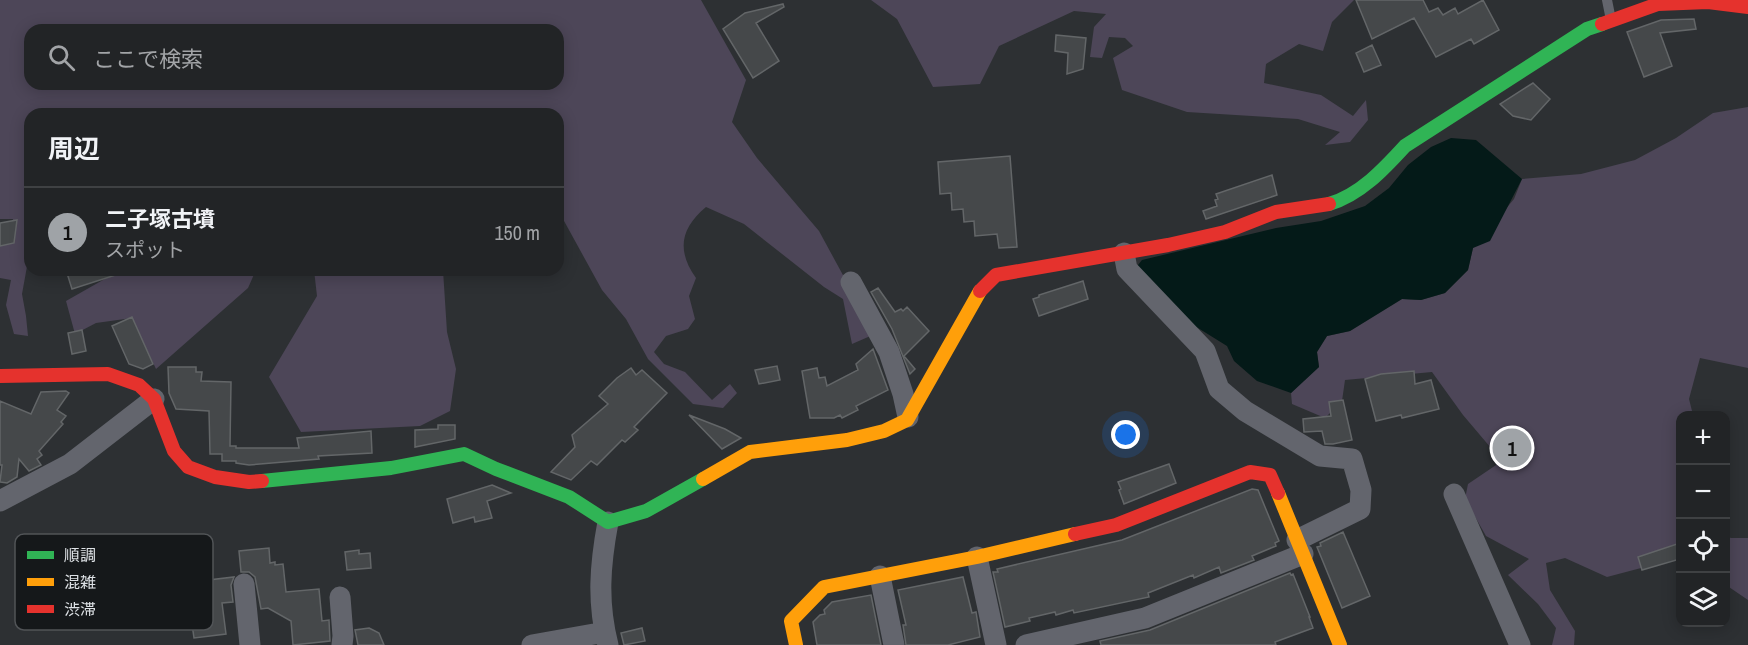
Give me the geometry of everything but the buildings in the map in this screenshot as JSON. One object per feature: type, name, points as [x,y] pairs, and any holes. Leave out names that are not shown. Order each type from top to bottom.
[{"type":"street","points":[[0,376],[108,374],[139,385],[154,399],[174,451],[188,467],[215,477],[249,482],[391,468],[464,454],[569,497],[609,522],[646,511],[750,452],[847,440],[884,431],[907,420],[981,289],[996,275],[1175,244],[1228,231],[1275,212],[1341,200],[1384,168],[1405,146],[1587,29],[1658,4],[1708,2],[1748,7]]},
{"type":"street","points":[[1026,645],[1145,618],[1300,547],[1360,509],[1361,490],[1352,459],[1320,456],[1245,411],[1219,389],[1205,351],[1127,269],[1124,253]]},
{"type":"street","points":[[851,282],[889,352],[908,417]]},
{"type":"street","points":[[0,501],[70,464],[154,399]]},
{"type":"street","points":[[796,645],[791,621],[824,587],[976,557],[1116,525],[1250,472],[1270,475],[1300,547],[1334,643]]},
{"type":"street","points":[[1454,494],[1520,645]]},
{"type":"street","points":[[532,645],[607,638],[599,593],[603,550],[609,522]]},
{"type":"street","points":[[976,557],[996,645]]},
{"type":"street","points":[[880,576],[894,645]]},
{"type":"street","points":[[244,584],[250,645]]},
{"type":"street","points":[[340,597],[342,645]]},
{"type":"lane","points":[[1607,0],[1611,21]]},
{"type":"shaded area","points":[[0,0],[701,0],[746,80],[732,122],[757,158],[819,231],[875,334],[852,344],[843,299],[824,287],[744,224],[706,207],[691,223],[684,240],[686,258],[696,278],[689,296],[695,319],[688,329],[666,336],[654,352],[664,364],[685,372],[712,400],[730,384],[737,393],[723,408],[693,404],[648,359],[626,319],[602,290],[564,221],[564,108],[24,108],[25,276],[22,294],[28,336],[14,334],[6,305],[11,280],[0,278],[0,245],[9,241],[13,219],[0,219]]},
{"type":"shaded area","points":[[871,0],[1354,0],[1332,22],[1323,51],[1299,44],[1266,64],[1264,83],[1321,95],[1353,116],[1366,100],[1368,120],[1350,142],[1325,145],[1340,132],[1298,119],[1187,112],[1122,90],[1113,58],[1133,46],[1125,38],[1109,37],[1102,58],[1090,57],[1094,27],[1106,14],[1074,11],[999,46],[980,84],[933,87],[897,19]]},
{"type":"shaded area","points":[[1748,107],[1748,368],[1700,358],[1689,399],[1692,411],[1676,411],[1676,556],[1660,563],[1607,577],[1565,558],[1546,563],[1550,590],[1575,631],[1574,645],[1552,645],[1556,628],[1538,604],[1508,575],[1529,559],[1486,536],[1465,499],[1468,484],[1502,461],[1463,415],[1432,372],[1345,380],[1342,401],[1325,418],[1292,404],[1291,393],[1319,367],[1317,352],[1327,336],[1350,331],[1402,299],[1421,300],[1445,293],[1468,270],[1473,248],[1514,199],[1522,179],[1581,174],[1635,160],[1676,138],[1713,113]]},
{"type":"shaded area","points":[[1451,138],[1476,140],[1522,179],[1490,241],[1473,248],[1468,270],[1445,293],[1421,300],[1402,299],[1350,331],[1327,336],[1317,352],[1319,367],[1291,393],[1257,381],[1234,361],[1227,346],[1190,323],[1134,270],[1142,260],[1276,228],[1321,221],[1365,206],[1389,188],[1408,165],[1431,147]]},
{"type":"shaded area","points":[[110,276],[253,276],[248,288],[156,369],[132,318],[96,323],[75,334],[66,301]]},
{"type":"shaded area","points":[[315,276],[443,276],[447,332],[456,369],[450,411],[420,426],[301,432],[269,377],[317,296]]},
{"type":"shaded area","points":[[1730,538],[1748,538],[1748,600],[1730,588]]},
{"type":"traffic: fast","points":[[1329,204],[1361,188],[1405,146],[1587,29],[1602,24]]},
{"type":"traffic: fast","points":[[262,481],[391,468],[464,454],[569,497],[608,522],[646,511],[703,479]]},
{"type":"traffic: slow","points":[[703,479],[750,452],[847,440],[884,431],[907,420],[980,291]]},
{"type":"traffic: slow","points":[[1278,493],[1340,645]]},
{"type":"traffic: slow","points":[[796,645],[791,621],[824,587],[977,557],[1075,534]]},
{"type":"traffic: jam","points":[[1602,24],[1658,4],[1708,2],[1748,7]]},
{"type":"traffic: jam","points":[[980,291],[996,275],[1168,245],[1225,232],[1276,212],[1329,204]]},
{"type":"traffic: jam","points":[[0,376],[108,374],[139,385],[154,399],[174,451],[188,467],[215,477],[249,482],[262,481]]},
{"type":"traffic: jam","points":[[1075,534],[1116,525],[1250,472],[1270,475],[1278,493]]},
{"type":"place","name":"二子塚古墳","points":[[1512,448]]}]
